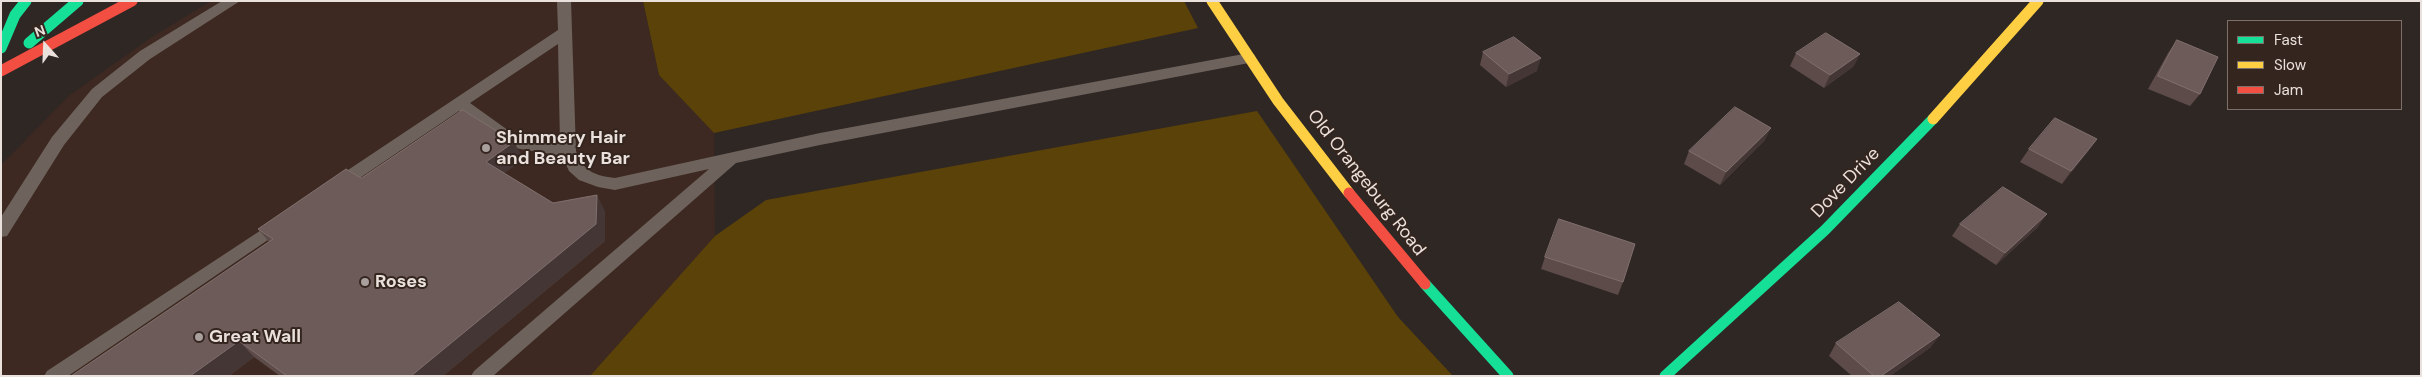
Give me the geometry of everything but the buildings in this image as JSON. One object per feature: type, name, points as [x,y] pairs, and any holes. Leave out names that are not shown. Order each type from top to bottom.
[{"type":"street","points":[[1,48],[15,15],[26,1]]},
{"type":"street","points":[[1,67],[78,1]]},
{"type":"street","points":[[1,71],[132,1]]},
{"type":"street","name":"Old Orangeburg Road","points":[[1212,1],[1250,58],[1370,220],[1421,281],[1508,376]]},
{"type":"street","name":"Dove Drive","points":[[1665,376],[1825,230],[1965,85],[2038,1]]},
{"type":"lane","points":[[1,231],[57,145],[96,95],[134,64],[233,1]]},
{"type":"lane","points":[[564,1],[568,151],[571,162],[577,171],[586,178],[599,183],[615,184],[820,139],[1250,58]]},
{"type":"lane","points":[[320,196],[565,32]]},
{"type":"lane","points":[[459,103],[515,143],[568,151]]},
{"type":"lane","points":[[480,376],[730,159]]},
{"type":"lane","points":[[54,376],[296,213]]},
{"type":"shaded area","points":[[211,1],[643,1],[659,75],[714,133],[715,236],[590,376],[1,376],[1,165],[70,95],[152,37]]},
{"type":"shaded area","points":[[643,1],[1184,1],[1198,28],[714,133],[659,75]]},
{"type":"shaded area","points":[[1257,111],[1398,317],[1453,376],[590,376],[715,236],[766,200]]},
{"type":"traffic: fast","points":[[1,48],[15,15],[26,1]]},
{"type":"traffic: fast","points":[[29,43],[78,1]]},
{"type":"traffic: fast","points":[[1665,376],[1825,230],[1933,119]]},
{"type":"traffic: fast","points":[[1425,284],[1508,376]]},
{"type":"traffic: slow","points":[[1212,1],[1278,101],[1349,193]]},
{"type":"traffic: slow","points":[[1933,119],[2038,1]]},
{"type":"traffic: jam","points":[[1,71],[132,1]]},
{"type":"traffic: jam","points":[[1349,193],[1425,284]]},
{"type":"place","name":"Shimmery Hair and Beauty Bar","points":[[486,148]]},
{"type":"place","name":"Roses","points":[[365,282]]},
{"type":"place","name":"Great Wall","points":[[199,337]]}]
